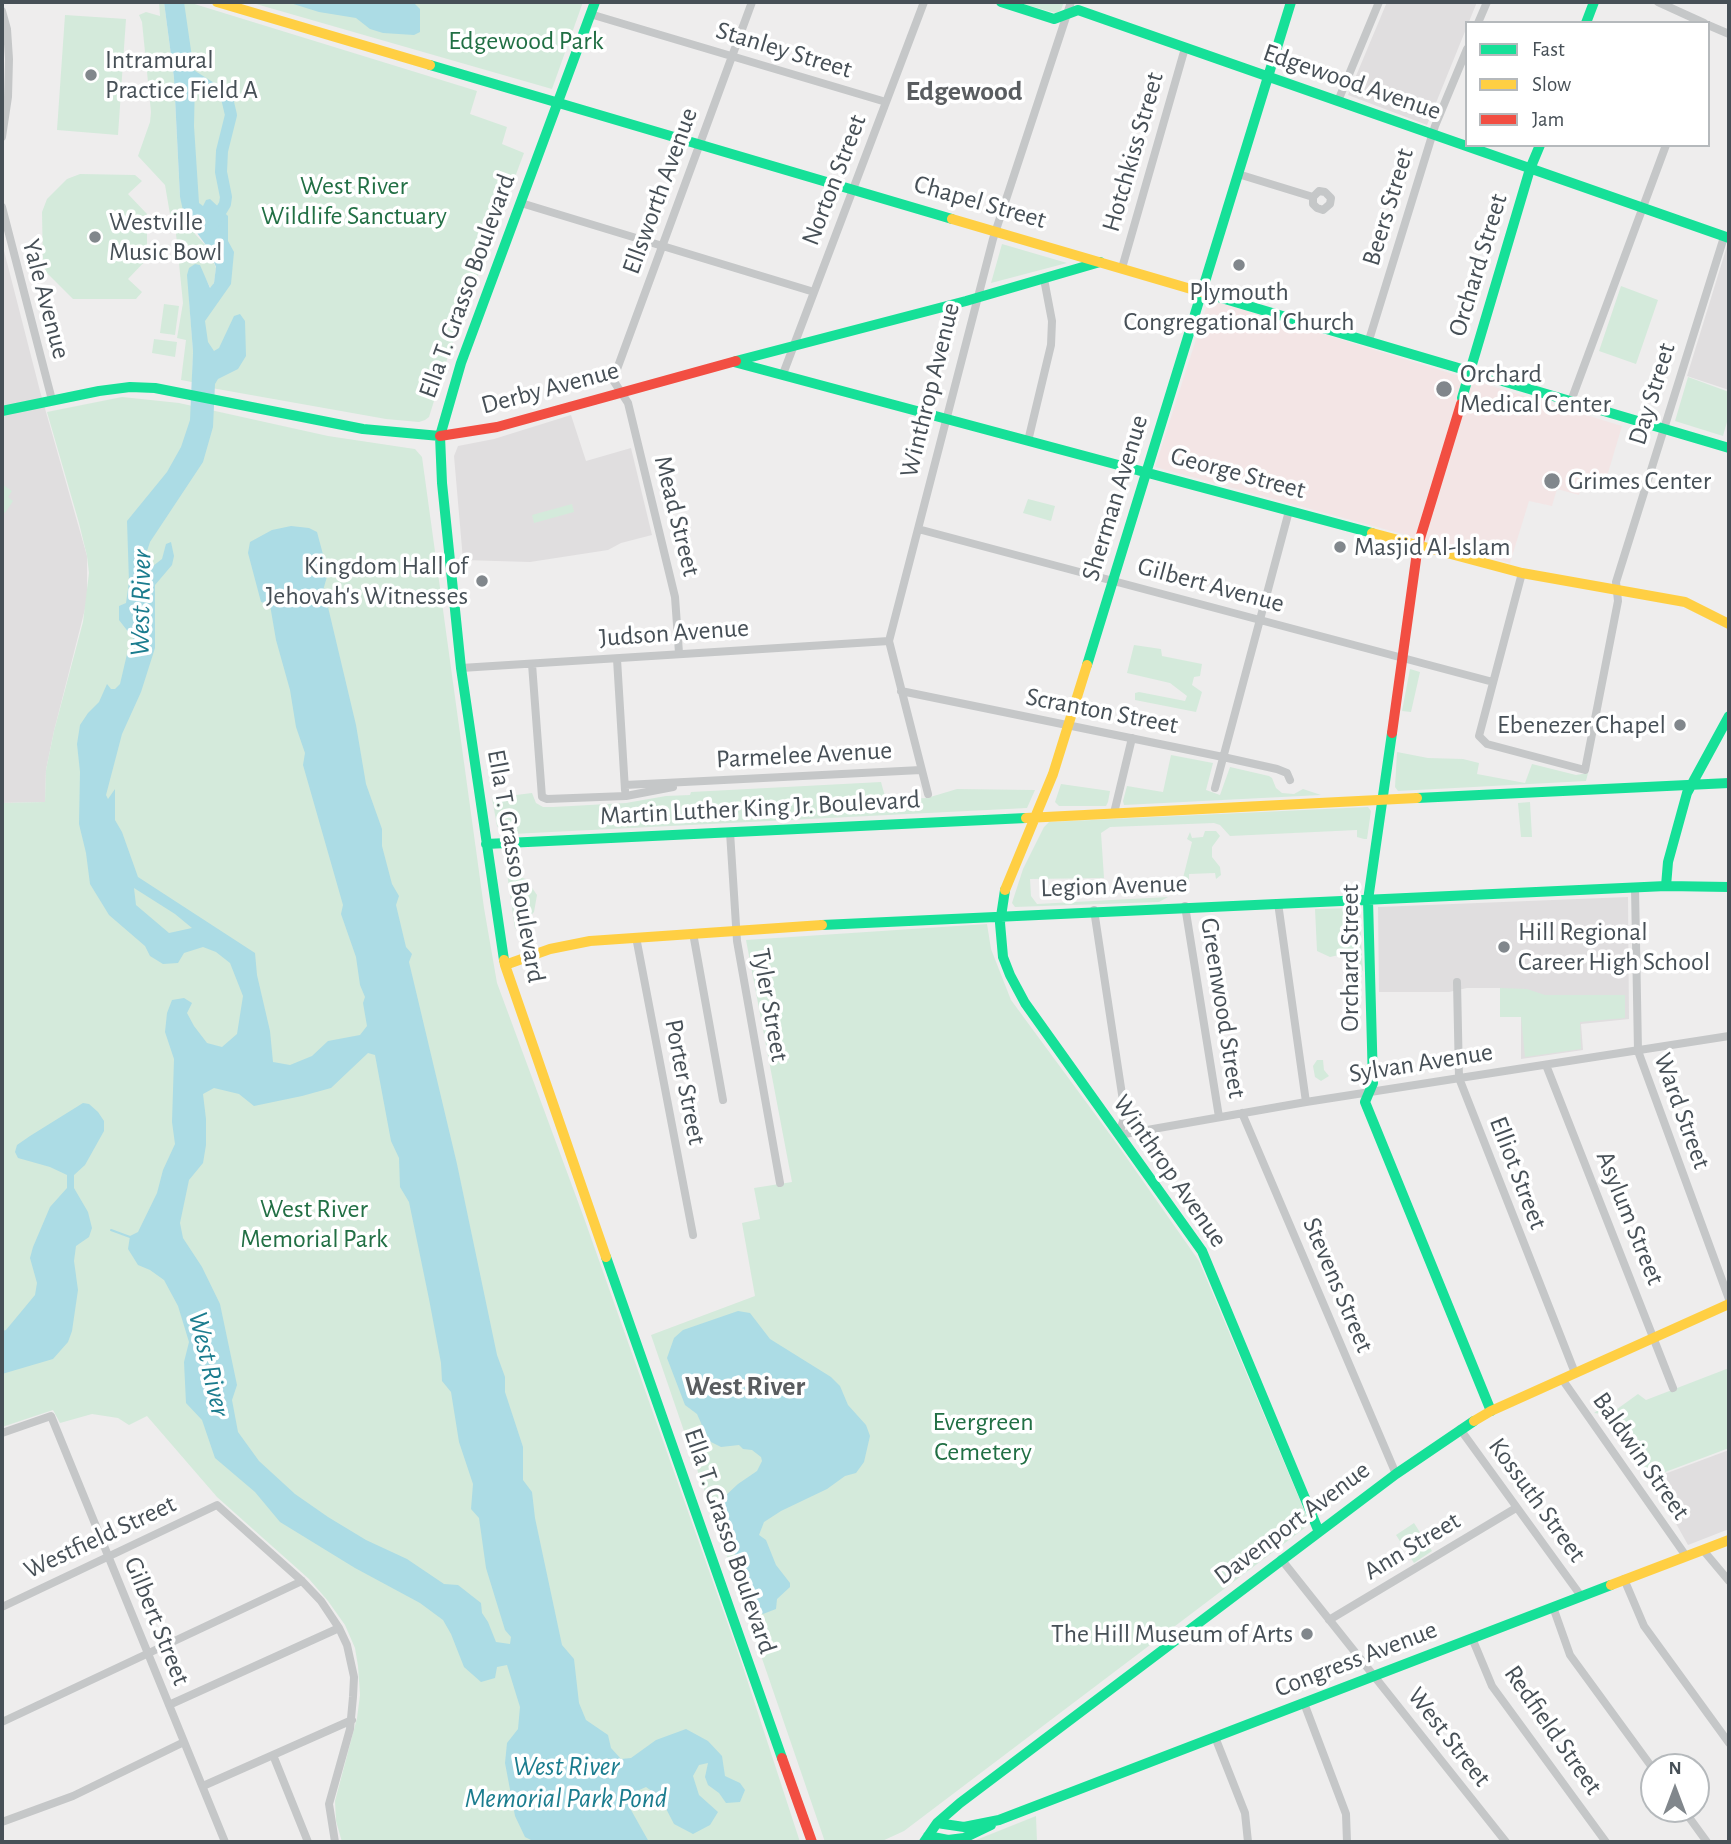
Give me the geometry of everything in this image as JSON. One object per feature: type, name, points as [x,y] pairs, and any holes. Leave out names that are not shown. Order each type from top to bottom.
[{"type":"main road","name":"Chapel Street","points":[[217,2],[1729,448]]},
{"type":"main road","name":"Ella T. Grasso Boulevard","points":[[595,2],[461,363],[440,436],[443,495],[461,668],[505,965],[811,1842]]},
{"type":"main road","name":"Edgewood Avenue","points":[[1001,2],[1054,19],[1072,7],[1465,146]]},
{"type":"main road","name":"Sherman Avenue","points":[[1025,1003],[1003,957],[1000,914],[1005,888],[1054,774],[1291,2]]},
{"type":"main road","points":[[1587,21],[1594,2]]},
{"type":"main road","name":"Edgewood Avenue","points":[[1469,147],[1726,237]]},
{"type":"main road","name":"Orchard Street","points":[[1491,1411],[1365,1102],[1373,1083],[1368,900],[1418,545],[1538,147]]},
{"type":"main road","name":"Derby Avenue","points":[[2,411],[130,387],[181,393],[363,429],[440,436],[497,427],[794,344],[977,298],[1100,262]]},
{"type":"main road","name":"George Street","points":[[734,362],[1522,573],[1685,602],[1729,624]]},
{"type":"main road","points":[[1667,886],[1667,867],[1681,810],[1729,716]]},
{"type":"main road","name":"Martin Luther King Jr. Boulevard","points":[[486,844],[1729,783]]},
{"type":"main road","name":"Legion Avenue","points":[[505,965],[573,944],[736,930],[1000,914],[1667,886],[1729,887]]},
{"type":"main road","name":"Winthrop Avenue","points":[[1025,1003],[1202,1251],[1319,1532]]},
{"type":"main road","name":"Davenport Avenue","points":[[926,1839],[937,1823],[960,1803],[1282,1559],[1460,1429],[1491,1411],[1729,1302]]},
{"type":"main road","name":"Congress Avenue","points":[[926,1839],[964,1838],[999,1820],[1729,1540]]},
{"type":"main road","name":"Congress Avenue","points":[[937,1823],[964,1827],[999,1820]]},
{"type":"street","name":"Ellsworth Avenue","points":[[621,392],[612,380],[752,2]]},
{"type":"street","name":"Norton Street","points":[[783,374],[924,2]]},
{"type":"street","points":[[1338,102],[1379,2]]},
{"type":"street","points":[[1479,21],[1487,2]]},
{"type":"street","points":[[1658,2],[1698,21]]},
{"type":"street","name":"Winthrop Avenue","points":[[928,794],[889,641],[996,230],[1072,7]]},
{"type":"street","points":[[2,11],[7,29],[9,70],[2,137]]},
{"type":"street","name":"Stanley Street","points":[[590,15],[886,102]]},
{"type":"street","points":[[1710,26],[1729,34]]},
{"type":"street","name":"Hotchkiss Street","points":[[1122,268],[1185,48]]},
{"type":"street","name":"Beers Street","points":[[1369,340],[1432,134],[1465,54]]},
{"type":"street","points":[[1571,401],[1665,147]]},
{"type":"street","points":[[1238,174],[1313,197]]},
{"type":"street","points":[[521,202],[814,292]]},
{"type":"street","name":"Yale Avenue","points":[[2,207],[52,400]]},
{"type":"street","name":"Day Street","points":[[1493,682],[1479,736],[1483,741],[1585,770],[1618,601],[1616,582],[1726,237]]},
{"type":"street","points":[[1028,441],[1051,345],[1052,321],[1044,279]]},
{"type":"street","name":"Mead Street","points":[[621,392],[628,403],[675,597],[679,653]]},
{"type":"street","points":[[1215,788],[1289,511]]},
{"type":"street","name":"Gilbert Avenue","points":[[918,529],[1493,682]]},
{"type":"street","points":[[1493,682],[1522,573]]},
{"type":"street","name":"Judson Avenue","points":[[461,668],[889,641]]},
{"type":"street","points":[[617,659],[625,796]]},
{"type":"street","name":"Parmelee Avenue","points":[[532,664],[542,797],[625,796],[689,783]]},
{"type":"street","name":"Scranton Street","points":[[901,691],[1277,769],[1287,773],[1290,780]]},
{"type":"street","points":[[1114,813],[1132,738]]},
{"type":"street","name":"Parmelee Avenue","points":[[625,785],[921,770]]},
{"type":"street","name":"Tyler Street","points":[[730,832],[736,930],[780,1183]]},
{"type":"street","name":"Ward Street","points":[[1635,888],[1638,1051],[1729,1302]]},
{"type":"street","points":[[1278,903],[1306,1102]]},
{"type":"street","name":"Greenwood Street","points":[[1185,906],[1219,1117]]},
{"type":"street","points":[[1094,910],[1125,1114],[1119,1135]]},
{"type":"street","points":[[693,933],[723,1100]]},
{"type":"street","name":"Porter Street","points":[[636,937],[693,1235]]},
{"type":"street","name":"Elliot Street","points":[[1457,982],[1458,1078],[1575,1373]]},
{"type":"street","name":"Sylvan Avenue","points":[[1119,1135],[1306,1102],[1729,1036]]},
{"type":"street","name":"Asylum Street","points":[[1546,1065],[1673,1388]]},
{"type":"street","name":"Stevens Street","points":[[1242,1113],[1396,1474]]},
{"type":"street","name":"Baldwin Street","points":[[1562,1379],[1686,1556]]},
{"type":"street","name":"Gilbert Street","points":[[2,1433],[51,1416],[225,1842]]},
{"type":"street","name":"Kossuth Street","points":[[1460,1429],[1581,1596]]},
{"type":"street","name":"Westfield Street","points":[[2,1607],[217,1505],[302,1581]]},
{"type":"street","name":"Ann Street","points":[[1329,1620],[1516,1508]]},
{"type":"street","points":[[1703,1550],[1729,1581]]},
{"type":"street","name":"West Street","points":[[1282,1559],[1506,1842]]},
{"type":"street","points":[[1624,1580],[1644,1626],[1729,1743]]},
{"type":"street","points":[[2,1721],[302,1581],[321,1601],[339,1628],[352,1668],[352,1720],[329,1804],[335,1842]]},
{"type":"street","points":[[1553,1607],[1570,1655],[1642,1753]]},
{"type":"street","points":[[169,1705],[339,1628]]},
{"type":"street","name":"Redfield Street","points":[[1472,1638],[1492,1686],[1606,1842]]},
{"type":"street","points":[[1304,1703],[1346,1814],[1347,1842]]},
{"type":"street","points":[[203,1786],[352,1720]]},
{"type":"street","points":[[1215,1737],[1245,1813],[1248,1842]]},
{"type":"street","points":[[2,1822],[73,1796],[184,1742]]},
{"type":"street","points":[[273,1755],[306,1842]]},
{"type":"street","points":[[1693,1823],[1707,1842]]},
{"type":"shaded area","points":[[1387,2],[1477,2],[1469,21],[1465,21],[1465,32],[1427,125],[1348,95]]},
{"type":"shaded area","points":[[2,243],[40,391],[87,556],[87,601],[54,731],[46,770],[45,802],[2,803]]},
{"type":"shaded area","points":[[1727,246],[1729,247],[1729,390],[1687,376]]},
{"type":"shaded area","points":[[1209,299],[1622,426],[1605,483],[1584,477],[1579,495],[1557,489],[1552,506],[1529,501],[1510,563],[1155,467]]},
{"type":"shaded area","points":[[571,415],[586,461],[631,448],[652,535],[621,543],[608,550],[530,562],[463,560],[454,456],[458,446],[494,439]]},
{"type":"shaded area","name":"Hill Regional Career High School","points":[[1628,897],[1629,1019],[1581,1024],[1583,1050],[1521,1059],[1521,1017],[1500,1017],[1500,988],[1467,988],[1449,992],[1379,992],[1378,907]]},
{"type":"shaded area","points":[[1729,1450],[1729,1529],[1688,1545],[1651,1479]]},
{"type":"green space","points":[[159,2],[164,2],[174,78],[180,197],[195,234],[208,248],[216,268],[211,289],[203,274],[189,298],[192,382],[181,380],[186,340],[177,338],[183,303],[175,224],[171,220],[165,185],[138,156],[151,112],[142,22],[139,15],[146,12],[160,16]]},
{"type":"green space","name":"West River Wildlife Sanctuary","points":[[177,2],[188,2],[477,91],[470,114],[507,127],[502,144],[524,153],[449,353],[429,417],[425,420],[419,422],[386,419],[206,387],[198,327],[220,285],[224,258],[195,208]]},
{"type":"green space","name":"Edgewood Park","points":[[249,2],[583,2],[552,89]]},
{"type":"green space","points":[[1015,2],[1064,2],[1061,10],[1056,13]]},
{"type":"green space","name":"Intramural Practice Field A","points":[[65,15],[126,19],[118,135],[57,130]]},
{"type":"green space","name":"Westville Music Bowl","points":[[80,174],[135,175],[142,181],[128,194],[147,214],[147,259],[128,279],[142,292],[136,299],[73,299],[43,269],[42,212],[47,199],[67,179]]},
{"type":"green space","points":[[1002,244],[1067,263],[991,283]]},
{"type":"green space","points":[[1621,286],[1658,300],[1636,364],[1599,351]]},
{"type":"green space","points":[[164,304],[179,306],[175,335],[160,333]]},
{"type":"green space","points":[[154,339],[177,342],[175,357],[152,353]]},
{"type":"green space","points":[[1688,377],[1729,392],[1729,415],[1723,436],[1675,421]]},
{"type":"green space","name":"West River Memorial Park","points":[[122,397],[179,403],[328,436],[415,449],[422,457],[484,908],[497,983],[584,1218],[741,1661],[800,1842],[342,1842],[336,1821],[335,1801],[357,1718],[360,1695],[355,1648],[345,1625],[328,1601],[309,1579],[217,1497],[147,1416],[129,1425],[118,1418],[92,1414],[60,1423],[53,1410],[2,1427],[2,803],[45,802],[46,770],[83,622],[89,573],[79,523],[47,412]]},
{"type":"green space","points":[[2,484],[12,491],[8,497],[13,501],[5,513],[2,511]]},
{"type":"green space","points":[[1028,499],[1055,506],[1051,521],[1023,513]]},
{"type":"green space","points":[[572,504],[574,512],[534,523],[532,515]]},
{"type":"green space","points":[[1134,645],[1161,649],[1162,656],[1202,664],[1200,676],[1194,677],[1192,685],[1202,692],[1196,712],[1135,700],[1135,693],[1139,692],[1185,701],[1187,696],[1170,683],[1127,673]]},
{"type":"green space","points":[[1410,669],[1420,672],[1411,712],[1402,711]]},
{"type":"green space","points":[[1397,752],[1428,758],[1463,759],[1479,763],[1477,774],[1525,783],[1532,764],[1576,775],[1588,773],[1586,781],[1398,791],[1395,787]]},
{"type":"green space","points":[[1171,755],[1213,763],[1206,790],[1220,795],[1230,767],[1269,776],[1282,793],[1294,794],[1303,789],[1321,795],[1124,805],[1127,786],[1163,792]]},
{"type":"green space","points":[[881,782],[886,800],[927,798],[957,789],[1035,790],[1027,808],[512,834],[503,832],[497,826],[492,798],[532,793],[536,803],[543,807],[553,807],[626,803],[690,795],[691,792]]},
{"type":"green space","points":[[1061,784],[1110,791],[1108,802],[1106,806],[1059,806],[1055,802]]},
{"type":"green space","points":[[1530,802],[1532,837],[1521,837],[1518,803]]},
{"type":"green space","points":[[1368,807],[1371,811],[1367,839],[1357,837],[1357,830],[1230,836],[1220,825],[1214,823],[1110,827],[1101,833],[1104,878],[1030,879],[1031,896],[1037,904],[1168,897],[1159,902],[1015,907],[1012,903],[1023,869],[1049,822]]},
{"type":"green space","points":[[1205,831],[1216,831],[1220,836],[1212,847],[1212,857],[1220,867],[1221,875],[1216,879],[1215,873],[1189,874],[1189,880],[1178,880],[1177,878],[1183,878],[1192,842],[1187,839],[1190,832],[1192,838],[1203,837]]},
{"type":"green space","points":[[507,873],[526,879],[537,895],[534,912],[515,929]]},
{"type":"green space","points":[[1357,908],[1363,971],[1353,965],[1352,952],[1346,950],[1330,957],[1317,951],[1315,909]]},
{"type":"green space","name":"Evergreen Cemetery","points":[[987,924],[991,949],[1011,1000],[1199,1261],[1310,1524],[904,1831],[880,1842],[825,1842],[651,1335],[755,1296],[742,1223],[760,1219],[754,1188],[792,1182],[746,940]]},
{"type":"green space","points":[[1500,988],[1527,989],[1545,995],[1625,995],[1625,1018],[1580,1022],[1581,1049],[1525,1057],[1521,1017],[1500,1017]]},
{"type":"green space","points":[[1317,1060],[1323,1060],[1324,1070],[1329,1076],[1321,1081],[1315,1077],[1313,1066]]},
{"type":"green space","points":[[1729,1368],[1729,1448],[1652,1477],[1609,1419],[1603,1414],[1594,1413],[1607,1404],[1613,1412],[1638,1394],[1646,1400]]},
{"type":"green space","points":[[1414,1523],[1432,1551],[1414,1563],[1396,1535]]},
{"type":"green space","points":[[1036,1816],[1037,1842],[970,1842],[976,1840]]},
{"type":"water","name":"West River Memorial Park Pond","points":[[164,2],[184,2],[195,78],[194,126],[199,203],[203,206],[206,200],[210,199],[228,216],[228,241],[234,252],[231,284],[205,321],[208,342],[214,351],[219,348],[234,316],[240,314],[245,321],[246,356],[238,369],[218,379],[215,384],[213,427],[203,462],[150,542],[145,557],[153,566],[162,559],[166,544],[171,542],[174,556],[172,565],[155,585],[155,648],[141,692],[122,734],[106,795],[108,799],[115,789],[115,820],[138,877],[255,953],[273,1062],[290,1065],[312,1056],[328,1041],[360,1035],[367,1026],[363,1003],[365,997],[360,985],[356,957],[341,914],[343,905],[303,765],[305,753],[296,727],[270,605],[261,602],[248,553],[250,542],[272,530],[291,526],[317,532],[328,573],[322,594],[328,607],[356,725],[366,784],[382,829],[382,846],[392,884],[399,896],[396,905],[406,947],[412,954],[409,962],[457,1164],[497,1355],[505,1377],[505,1392],[523,1447],[523,1480],[532,1492],[562,1645],[574,1659],[579,1703],[586,1720],[608,1735],[611,1748],[621,1759],[631,1758],[656,1740],[686,1729],[708,1741],[722,1756],[725,1776],[740,1783],[745,1790],[740,1802],[726,1803],[719,1793],[708,1785],[705,1777],[708,1763],[699,1765],[693,1776],[699,1795],[718,1812],[710,1825],[693,1834],[674,1824],[660,1797],[646,1787],[637,1791],[631,1810],[649,1842],[535,1842],[525,1837],[515,1816],[505,1763],[507,1743],[518,1729],[520,1707],[507,1665],[497,1667],[495,1678],[481,1682],[464,1667],[443,1620],[420,1603],[355,1568],[280,1522],[255,1492],[215,1458],[202,1420],[186,1403],[184,1362],[189,1342],[178,1306],[164,1280],[138,1265],[128,1249],[130,1236],[138,1232],[157,1193],[163,1170],[175,1144],[172,1122],[174,1059],[165,1032],[167,1013],[172,1000],[184,998],[192,1003],[187,1013],[194,1026],[207,1043],[222,1047],[237,1034],[243,996],[230,963],[216,952],[203,947],[184,953],[178,963],[163,964],[150,956],[145,946],[109,915],[90,884],[79,824],[80,772],[77,744],[80,725],[99,702],[107,684],[111,689],[115,689],[120,684],[127,654],[133,648],[133,638],[119,620],[119,606],[126,603],[129,582],[127,521],[167,472],[181,447],[190,420],[193,352],[187,275],[189,268],[195,264],[200,265],[210,288],[214,283],[216,267],[208,248],[184,215],[180,197],[174,78]],"holes":[[[134,888],[175,914],[192,928],[169,933],[136,905]],[[368,1053],[375,1055],[391,1141],[399,1158],[400,1187],[409,1202],[429,1299],[442,1381],[451,1392],[459,1442],[473,1484],[471,1509],[479,1518],[486,1568],[505,1630],[511,1637],[510,1644],[496,1642],[482,1613],[481,1603],[458,1585],[444,1584],[407,1559],[366,1540],[328,1517],[295,1494],[259,1461],[238,1432],[232,1400],[237,1385],[220,1304],[202,1267],[183,1238],[180,1223],[189,1180],[203,1163],[206,1145],[203,1094],[214,1088],[239,1094],[254,1106],[302,1096],[331,1088]]]},
{"type":"water","points":[[287,2],[413,2],[420,9],[420,32],[414,35],[383,33],[370,29],[356,18],[319,12]]},
{"type":"water","points":[[83,1103],[89,1104],[98,1112],[104,1121],[104,1131],[85,1165],[74,1175],[74,1188],[88,1212],[92,1228],[89,1237],[76,1246],[74,1261],[78,1290],[72,1331],[68,1342],[53,1359],[2,1374],[2,1331],[6,1330],[35,1295],[37,1283],[30,1258],[33,1247],[50,1207],[67,1188],[67,1175],[18,1158],[15,1152],[17,1145]]},
{"type":"water","points":[[738,1311],[750,1313],[770,1339],[831,1377],[840,1386],[848,1405],[866,1425],[870,1436],[864,1462],[856,1473],[845,1476],[827,1489],[764,1522],[759,1535],[766,1540],[776,1565],[790,1583],[790,1587],[777,1599],[776,1609],[763,1614],[757,1610],[758,1606],[728,1538],[720,1504],[738,1484],[757,1471],[761,1457],[739,1445],[721,1447],[709,1441],[697,1414],[685,1405],[667,1358],[674,1338],[683,1330]]},
{"type":"waterway","points":[[184,71],[227,98],[231,115],[222,151],[221,172],[225,204],[213,224]]},
{"type":"waterway","points":[[111,1230],[130,1237]]},
{"type":"traffic: fast","points":[[440,436],[461,363],[595,2]]},
{"type":"traffic: fast","points":[[1001,2],[1054,19],[1078,10],[1465,146]]},
{"type":"traffic: fast","points":[[1087,665],[1291,2]]},
{"type":"traffic: fast","points":[[1587,21],[1594,2]]},
{"type":"traffic: fast","points":[[430,65],[952,219]]},
{"type":"traffic: fast","points":[[1469,147],[1729,238]]},
{"type":"traffic: fast","points":[[1462,398],[1530,169],[1539,147]]},
{"type":"traffic: fast","points":[[736,361],[966,301],[1100,262]]},
{"type":"traffic: fast","points":[[1208,294],[1729,448]]},
{"type":"traffic: fast","points":[[734,362],[1372,533]]},
{"type":"traffic: fast","points":[[2,411],[99,391],[130,387],[155,388],[363,429],[440,436],[442,483],[461,668],[504,960]]},
{"type":"traffic: fast","points":[[1666,886],[1668,862],[1687,793],[1729,716]]},
{"type":"traffic: fast","points":[[1392,733],[1368,900],[1373,1083],[1365,1102],[1491,1411]]},
{"type":"traffic: fast","points":[[1417,798],[1729,783]]},
{"type":"traffic: fast","points":[[486,844],[1026,818]]},
{"type":"traffic: fast","points":[[822,925],[1666,886],[1729,887]]},
{"type":"traffic: fast","points":[[1005,890],[1000,923],[1003,957],[1010,975],[1025,1003],[1202,1251],[1319,1532]]},
{"type":"traffic: fast","points":[[606,1257],[782,1758]]},
{"type":"traffic: fast","points":[[924,1842],[937,1823],[960,1803],[1396,1474],[1474,1421]]},
{"type":"traffic: fast","points":[[937,1823],[964,1827],[999,1820],[1611,1585]]},
{"type":"traffic: fast","points":[[928,1836],[948,1840],[964,1838],[991,1825]]},
{"type":"traffic: slow","points":[[217,2],[430,65]]},
{"type":"traffic: slow","points":[[952,219],[1208,294]]},
{"type":"traffic: slow","points":[[1372,533],[1522,573],[1685,602],[1729,624]]},
{"type":"traffic: slow","points":[[1005,890],[1053,774],[1087,665]]},
{"type":"traffic: slow","points":[[1026,818],[1417,798]]},
{"type":"traffic: slow","points":[[504,960],[505,965],[550,949],[590,941],[822,925]]},
{"type":"traffic: slow","points":[[505,965],[606,1257]]},
{"type":"traffic: slow","points":[[1474,1421],[1729,1304]]},
{"type":"traffic: slow","points":[[1611,1585],[1729,1540]]},
{"type":"traffic: jam","points":[[440,436],[497,427],[736,361]]},
{"type":"traffic: jam","points":[[1392,733],[1418,545],[1461,404]]},
{"type":"traffic: jam","points":[[782,1758],[812,1842]]},
{"type":"place","name":"Intramural Practice Field A","points":[[91,75]]},
{"type":"place","name":"Westville Music Bowl","points":[[95,237]]},
{"type":"place","name":"Plymouth Congregational Church","points":[[1239,265]]},
{"type":"place","name":"Orchard Medical Center","points":[[1444,389]]},
{"type":"place","name":"Grimes Center","points":[[1552,481]]},
{"type":"place","name":"Masjid Al-Islam","points":[[1340,547]]},
{"type":"place","name":"Kingdom Hall of Jehovah's Witnesses","points":[[482,581]]},
{"type":"place","name":"Ebenezer Chapel","points":[[1680,725]]},
{"type":"place","name":"Hill Regional Career High School","points":[[1504,947]]},
{"type":"place","name":"The Hill Museum of Arts","points":[[1307,1634]]},
{"type":"district","name":"Edgewood","points":[[964,92]]},
{"type":"district","name":"West River","points":[[745,1387]]}]
